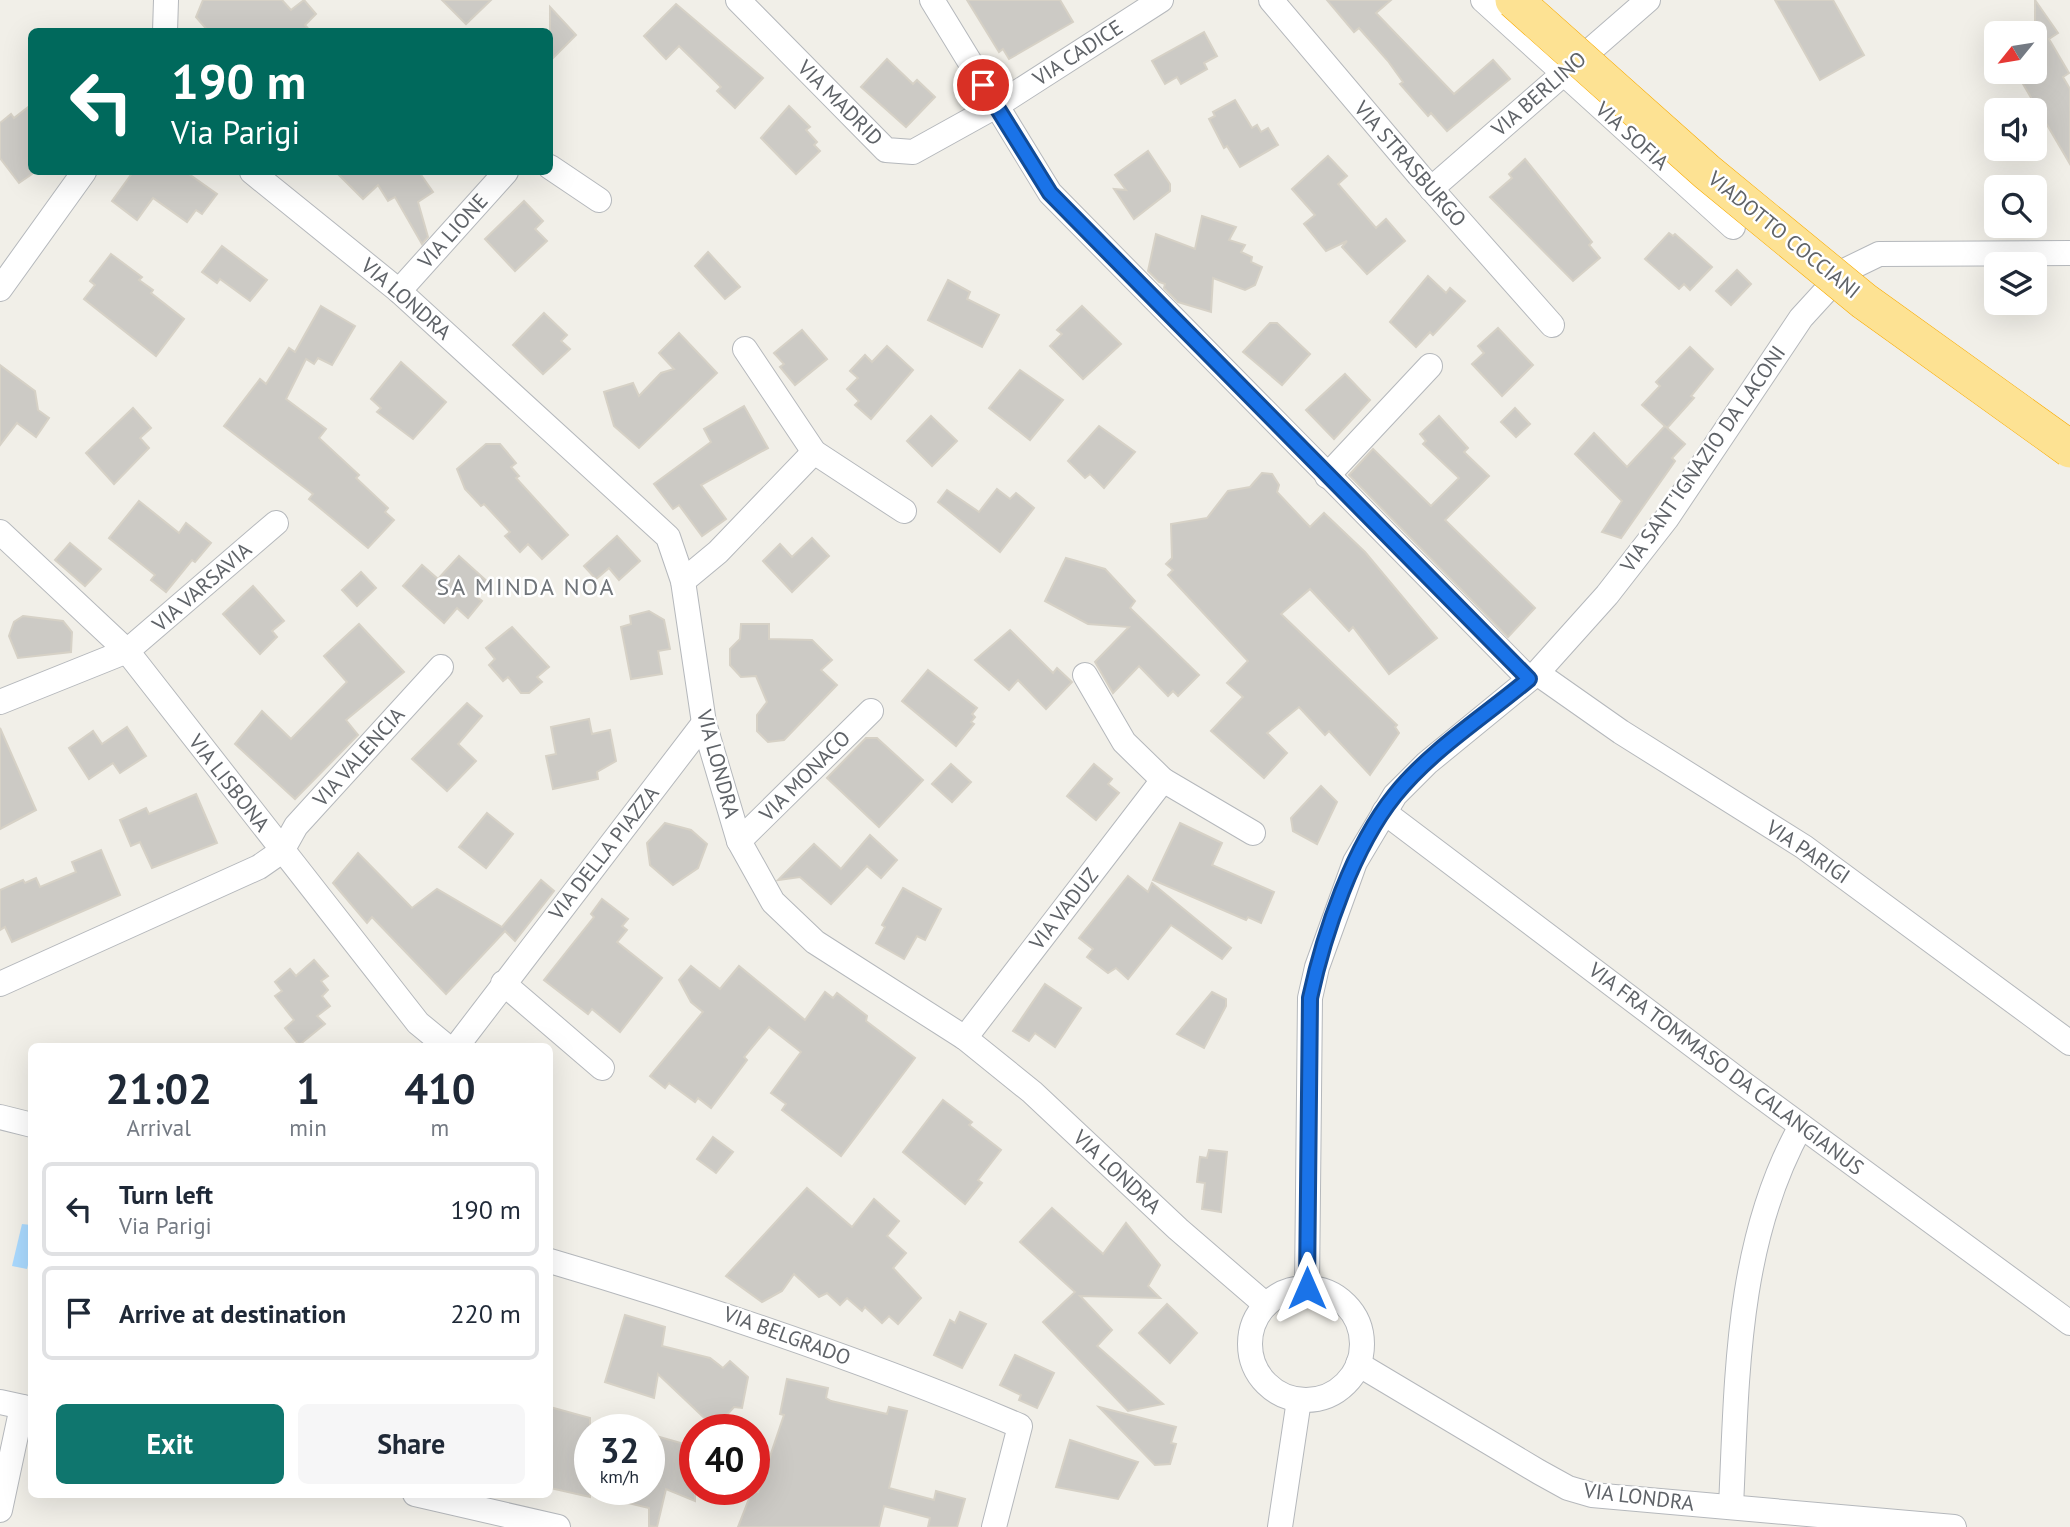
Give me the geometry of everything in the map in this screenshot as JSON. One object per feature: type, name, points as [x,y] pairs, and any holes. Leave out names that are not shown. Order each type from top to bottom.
[{"type":"highway","name":"VIADOTTO COCCIANI","points":[[1514,0],[1707,172],[1864,301],[2070,449]]},
{"type":"street","points":[[165,28],[166,0]]},
{"type":"street","name":"VIA MADRID","points":[[738,0],[886,150],[913,152],[996,106]]},
{"type":"street","name":"VIA PARIGI","points":[[932,0],[1050,193],[1327,476],[1533,676],[1804,847],[2070,1043]]},
{"type":"street","name":"VIA CADICE","points":[[996,106],[1161,0]]},
{"type":"street","name":"VIA STRASBURGO","points":[[1271,0],[1431,189],[1552,325]]},
{"type":"street","name":"VIA SOFIA","points":[[1483,0],[1733,227]]},
{"type":"street","name":"VIA BERLINO","points":[[1431,189],[1648,0]]},
{"type":"street","points":[[553,169],[599,200]]},
{"type":"street","points":[[0,289],[82,175]]},
{"type":"street","name":"VIA LONDRA","points":[[256,175],[399,291],[668,537],[683,581],[704,723],[739,841],[773,902],[815,942],[965,1038],[1032,1092],[1178,1229],[1266,1305]]},
{"type":"street","name":"VIA LIONE","points":[[399,291],[503,175]]},
{"type":"street","name":"VIA SANT'IGNAZIO DA LACONI","points":[[1307,1288],[1310,998],[1317,968],[1355,862],[1395,795],[1427,763],[1533,676],[1608,594],[1667,518],[1801,318],[1844,271],[1879,254],[2070,253]]},
{"type":"street","points":[[745,349],[814,452],[904,511]]},
{"type":"street","points":[[1327,476],[1430,366]]},
{"type":"street","points":[[683,581],[718,552],[814,452]]},
{"type":"street","name":"VIA VARSAVIA","points":[[0,702],[127,651],[276,523]]},
{"type":"street","name":"VIA LISBONA","points":[[0,532],[127,651],[418,1023],[442,1043]]},
{"type":"street","name":"VIA VALENCIA","points":[[282,851],[296,826],[441,667]]},
{"type":"street","points":[[1086,675],[1124,742],[1163,780],[1253,833]]},
{"type":"street","name":"VIA MONACO","points":[[739,841],[871,711]]},
{"type":"street","name":"VIA DELLA PIAZZA","points":[[459,1043],[704,723]]},
{"type":"street","name":"VIA VADUZ","points":[[965,1038],[1163,780]]},
{"type":"street","name":"VIA FRA TOMMASO DA CALANGIANUS","points":[[1384,812],[1801,1126],[2070,1323]]},
{"type":"street","points":[[0,984],[259,866],[282,851]]},
{"type":"street","points":[[503,983],[602,1068]]},
{"type":"street","points":[[0,1117],[28,1124]]},
{"type":"street","points":[[1731,1507],[1738,1375],[1755,1242],[1776,1176],[1801,1126]]},
{"type":"street","name":"VIA BELGRADO","points":[[553,1262],[699,1305],[921,1384],[1020,1426],[993,1527]]},
{"type":"street","points":[[1307,1288],[1336,1297],[1355,1318],[1362,1345],[1358,1364],[1338,1391],[1320,1399],[1299,1400],[1271,1389],[1260,1378],[1251,1359],[1250,1336],[1253,1324],[1266,1305],[1281,1293],[1307,1288]]},
{"type":"street","name":"VIA LONDRA","points":[[1358,1364],[1568,1488],[1616,1498],[1954,1527]]},
{"type":"street","points":[[1280,1527],[1299,1400]]},
{"type":"street","points":[[0,1510],[18,1406]]},
{"type":"street","points":[[432,1498],[558,1527]]},
{"type":"water","points":[[22,1224],[28,1225],[27,1269],[12,1266]]},
{"type":"building","points":[[203,0],[282,0],[291,10],[304,0],[316,14],[305,25],[308,28],[206,28],[196,17]]},
{"type":"building","points":[[442,0],[491,0],[466,24]]},
{"type":"building","points":[[967,0],[1060,0],[1073,22],[1009,59],[1003,49],[999,52]]},
{"type":"building","points":[[1327,0],[1391,0],[1376,13],[1454,94],[1493,60],[1510,79],[1447,131],[1431,113],[1428,116],[1400,84],[1403,82],[1388,61],[1359,28],[1354,32]]},
{"type":"building","points":[[1775,0],[1833,0],[1864,55],[1820,80]]},
{"type":"building","points":[[2035,0],[2058,33],[2049,39],[2069,73],[2063,77],[2070,89],[2070,164],[2047,125],[2047,98],[2031,98],[2023,84],[2048,84],[2048,21],[2035,21]]},
{"type":"building","points":[[676,4],[763,78],[735,108],[717,91],[721,87],[679,46],[666,59],[644,36]]},
{"type":"building","points":[[550,7],[576,35],[553,58],[553,28],[550,28]]},
{"type":"building","points":[[1204,32],[1217,56],[1204,63],[1207,69],[1181,84],[1177,77],[1165,84],[1152,61]]},
{"type":"building","points":[[887,59],[913,84],[917,80],[935,97],[906,127],[861,87]]},
{"type":"building","points":[[1235,100],[1252,128],[1257,125],[1261,132],[1268,128],[1278,145],[1240,167],[1227,146],[1224,148],[1209,119],[1215,116],[1213,112]]},
{"type":"building","points":[[789,106],[810,127],[806,130],[817,142],[814,145],[820,151],[796,174],[761,138]]},
{"type":"building","points":[[28,107],[28,175],[31,175],[19,183],[0,158],[0,123],[11,114],[14,118]]},
{"type":"building","points":[[1148,151],[1170,184],[1170,191],[1134,219],[1114,189],[1126,190],[1115,175]]},
{"type":"building","points":[[1328,156],[1347,176],[1338,184],[1376,228],[1386,219],[1405,241],[1367,274],[1342,247],[1347,241],[1326,251],[1304,224],[1315,215],[1292,189]]},
{"type":"building","points":[[1525,159],[1592,242],[1589,245],[1600,258],[1573,281],[1490,197],[1512,178],[1509,174]]},
{"type":"building","points":[[131,175],[190,175],[217,194],[202,214],[196,210],[187,222],[153,198],[137,220],[112,201]]},
{"type":"building","points":[[339,175],[421,175],[433,192],[418,202],[428,237],[422,244],[395,197],[388,201],[378,185],[363,199]]},
{"type":"building","points":[[524,201],[543,221],[535,229],[547,241],[515,271],[485,239]]},
{"type":"building","points":[[1202,216],[1236,227],[1229,240],[1245,245],[1241,252],[1252,257],[1251,262],[1262,267],[1255,285],[1245,290],[1213,278],[1211,312],[1178,302],[1164,288],[1165,284],[1148,271],[1156,234],[1195,249]]},
{"type":"building","points":[[1669,233],[1673,236],[1675,234],[1712,267],[1690,290],[1684,284],[1679,289],[1645,259]]},
{"type":"building","points":[[222,246],[267,280],[250,301],[220,279],[217,283],[202,272]]},
{"type":"building","points":[[708,252],[740,287],[725,299],[695,266]]},
{"type":"building","points":[[111,254],[142,277],[139,280],[153,290],[151,293],[184,319],[156,356],[84,299],[95,285],[90,281]]},
{"type":"building","points":[[1737,270],[1751,284],[1731,305],[1716,291]]},
{"type":"building","points":[[1428,276],[1446,293],[1450,288],[1465,301],[1433,335],[1430,332],[1416,347],[1390,322]]},
{"type":"building","points":[[948,280],[970,292],[967,299],[999,315],[982,347],[928,320]]},
{"type":"building","points":[[321,306],[355,326],[332,365],[318,358],[314,364],[306,359],[286,399],[326,429],[319,438],[359,475],[356,478],[388,508],[385,512],[394,520],[368,548],[309,499],[313,494],[224,426],[260,379],[266,384],[289,348],[295,352]]},
{"type":"building","points":[[1082,306],[1121,344],[1083,379],[1050,346],[1062,334],[1057,330]]},
{"type":"building","points":[[544,313],[567,335],[561,341],[570,349],[543,374],[513,345]]},
{"type":"building","points":[[1270,323],[1277,323],[1310,354],[1282,385],[1243,352]]},
{"type":"building","points":[[1498,328],[1533,365],[1502,396],[1472,364],[1484,353],[1478,346]]},
{"type":"building","points":[[802,330],[827,359],[795,385],[780,367],[784,364],[774,353]]},
{"type":"building","points":[[679,333],[717,373],[639,448],[614,426],[604,392],[633,383],[639,396],[661,373],[674,369],[659,353]]},
{"type":"building","points":[[887,346],[913,370],[871,419],[855,405],[859,401],[847,389],[858,378],[850,371],[865,355],[872,362]]},
{"type":"building","points":[[1690,347],[1713,369],[1691,396],[1694,398],[1667,428],[1642,405],[1660,386],[1656,382]]},
{"type":"building","points":[[401,362],[446,402],[413,439],[377,412],[381,408],[371,399]]},
{"type":"building","points":[[0,365],[35,391],[38,410],[49,418],[36,437],[17,423],[0,445]]},
{"type":"building","points":[[1020,370],[1063,400],[1030,440],[989,408]]},
{"type":"building","points":[[1345,374],[1370,400],[1334,439],[1306,410]]},
{"type":"building","points":[[744,406],[768,448],[701,485],[726,519],[702,536],[679,505],[673,509],[654,484],[711,442],[704,429]]},
{"type":"building","points":[[133,408],[151,428],[140,438],[149,448],[114,484],[86,453]]},
{"type":"building","points":[[1515,408],[1530,424],[1516,437],[1501,422]]},
{"type":"building","points":[[931,416],[957,441],[932,466],[907,441]]},
{"type":"building","points":[[1439,416],[1468,448],[1464,452],[1489,476],[1445,520],[1535,608],[1508,637],[1349,475],[1373,449],[1431,506],[1459,478],[1423,444],[1426,441],[1420,434]]},
{"type":"building","points":[[1099,426],[1135,452],[1104,488],[1090,474],[1085,478],[1068,461]]},
{"type":"building","points":[[1665,426],[1685,444],[1672,458],[1675,461],[1621,538],[1602,532],[1622,501],[1575,454],[1594,433],[1627,467]]},
{"type":"building","points":[[486,444],[500,444],[516,463],[511,467],[519,476],[516,478],[568,535],[542,559],[528,544],[520,552],[505,536],[510,532],[484,504],[481,506],[465,489],[457,469]]},
{"type":"building","points":[[1262,473],[1272,474],[1279,485],[1277,492],[1310,527],[1324,513],[1365,552],[1437,638],[1389,674],[1353,627],[1349,631],[1310,589],[1281,614],[1397,725],[1395,727],[1399,733],[1370,775],[1329,731],[1325,735],[1299,707],[1267,733],[1287,753],[1264,778],[1211,731],[1243,697],[1227,683],[1248,661],[1168,575],[1173,570],[1166,564],[1172,558],[1171,524],[1207,518],[1228,491],[1250,487]]},
{"type":"building","points":[[997,489],[1010,499],[1016,493],[1034,508],[1000,552],[938,502],[947,490],[979,512]]},
{"type":"building","points":[[139,501],[179,533],[186,523],[211,543],[195,562],[192,560],[166,592],[151,580],[155,575],[109,538]]},
{"type":"building","points":[[617,536],[640,561],[619,580],[609,568],[596,579],[584,566]]},
{"type":"building","points":[[812,538],[829,556],[792,592],[763,561],[780,544],[792,557]]},
{"type":"building","points":[[70,543],[101,569],[85,586],[55,560]]},
{"type":"building","points":[[459,556],[489,583],[477,597],[482,601],[468,618],[457,608],[444,623],[403,586],[422,565],[438,579]]},
{"type":"building","points":[[1066,558],[1105,569],[1135,601],[1130,608],[1199,675],[1178,696],[1173,691],[1168,696],[1139,666],[1113,693],[1095,662],[1129,627],[1088,624],[1045,601]]},
{"type":"building","points":[[361,572],[376,588],[357,606],[342,590]]},
{"type":"building","points":[[253,586],[284,621],[272,631],[277,637],[260,654],[223,614]]},
{"type":"building","points":[[649,611],[664,620],[670,649],[658,651],[662,674],[631,679],[621,627],[631,624],[630,616]]},
{"type":"building","points":[[23,616],[63,621],[72,632],[71,652],[18,658],[9,636],[14,622]]},
{"type":"building","points":[[359,624],[404,672],[346,720],[358,735],[295,799],[235,744],[262,711],[291,739],[347,682],[324,656]]},
{"type":"building","points":[[741,624],[769,624],[769,639],[812,640],[832,660],[821,670],[837,685],[784,740],[768,742],[757,731],[757,715],[767,702],[756,676],[741,677],[730,665],[730,649],[740,639]]},
{"type":"building","points":[[512,627],[549,667],[537,677],[542,682],[529,693],[521,693],[508,677],[503,681],[489,665],[495,659],[486,648]]},
{"type":"building","points":[[1010,630],[1053,673],[1057,668],[1072,682],[1046,709],[1018,680],[1009,690],[975,660]]},
{"type":"building","points":[[928,670],[977,708],[972,714],[975,717],[971,722],[974,724],[956,746],[902,701]]},
{"type":"building","points":[[467,703],[482,716],[458,744],[476,761],[447,791],[412,759]]},
{"type":"building","points":[[589,719],[592,734],[610,730],[616,761],[597,772],[598,779],[553,789],[546,756],[556,754],[551,727]]},
{"type":"building","points":[[127,727],[146,756],[120,773],[113,763],[89,779],[69,748],[93,731],[102,744]]},
{"type":"building","points":[[0,728],[36,810],[0,829]]},
{"type":"building","points":[[866,738],[877,738],[923,780],[879,827],[827,778]]},
{"type":"building","points":[[951,764],[971,782],[952,802],[932,784]]},
{"type":"building","points":[[1094,764],[1112,779],[1108,784],[1119,793],[1096,820],[1067,796]]},
{"type":"building","points":[[1321,786],[1337,802],[1317,844],[1293,831],[1291,818]]},
{"type":"building","points":[[196,794],[217,843],[152,868],[140,842],[131,846],[120,820],[146,808],[149,814]]},
{"type":"building","points":[[487,813],[513,834],[486,868],[459,847]]},
{"type":"building","points":[[665,823],[691,830],[707,844],[698,868],[673,885],[650,865],[647,843]]},
{"type":"building","points":[[1180,823],[1222,843],[1212,865],[1274,892],[1261,923],[1248,917],[1246,920],[1153,880]]},
{"type":"building","points":[[870,835],[897,860],[881,878],[867,866],[831,904],[800,877],[778,880],[814,844],[841,869]]},
{"type":"building","points":[[101,850],[120,895],[12,942],[5,927],[0,930],[0,890],[23,880],[25,883],[36,878],[40,887],[76,872],[72,862]]},
{"type":"building","points":[[358,853],[412,908],[437,889],[502,927],[541,880],[554,891],[515,941],[505,931],[446,994],[372,917],[367,923],[333,883]]},
{"type":"building","points":[[1128,876],[1148,892],[1152,883],[1231,948],[1222,959],[1171,925],[1128,979],[1116,968],[1108,973],[1087,957],[1093,949],[1079,938]]},
{"type":"building","points":[[903,888],[941,909],[925,940],[917,936],[904,959],[876,943],[885,927],[882,925]]},
{"type":"building","points":[[602,899],[628,919],[622,926],[627,930],[617,942],[662,978],[620,1032],[592,1009],[588,1014],[544,980],[594,917],[591,914]]},
{"type":"building","points":[[314,960],[328,976],[321,981],[328,990],[322,996],[330,1006],[317,1016],[325,1024],[301,1043],[297,1043],[285,1028],[294,1020],[275,996],[282,991],[275,982],[290,969],[296,976]]},
{"type":"building","points":[[691,966],[720,989],[739,966],[805,1020],[825,992],[833,998],[837,993],[867,1016],[866,1021],[915,1058],[841,1156],[782,1110],[786,1104],[771,1093],[801,1052],[769,1027],[744,1057],[747,1060],[711,1108],[698,1098],[695,1102],[669,1083],[665,1088],[650,1076],[703,1012],[691,1002],[679,980]]},
{"type":"building","points":[[1045,984],[1081,1008],[1055,1047],[1035,1033],[1029,1041],[1013,1031]]},
{"type":"building","points":[[1212,992],[1226,999],[1226,1006],[1204,1048],[1177,1034]]},
{"type":"building","points":[[943,1100],[972,1122],[969,1125],[1001,1150],[978,1180],[982,1183],[965,1204],[903,1152]]},
{"type":"building","points":[[713,1137],[733,1152],[716,1173],[697,1159]]},
{"type":"building","points":[[1209,1150],[1227,1152],[1221,1212],[1202,1209],[1205,1183],[1197,1182],[1200,1157],[1207,1158]]},
{"type":"building","points":[[807,1188],[852,1227],[874,1199],[899,1221],[887,1236],[906,1253],[893,1268],[921,1298],[898,1324],[889,1316],[882,1323],[865,1307],[862,1311],[847,1298],[840,1305],[827,1293],[819,1297],[794,1274],[782,1291],[762,1302],[726,1276]]},
{"type":"building","points":[[1052,1208],[1103,1254],[1126,1223],[1160,1265],[1148,1286],[1160,1298],[1080,1296],[1112,1330],[1097,1346],[1163,1404],[1128,1411],[1043,1322],[1075,1292],[1020,1242]]},
{"type":"building","points":[[1167,1304],[1197,1333],[1170,1363],[1139,1333]]},
{"type":"building","points":[[960,1312],[986,1324],[962,1368],[934,1355],[950,1320],[955,1323]]},
{"type":"building","points":[[625,1315],[665,1327],[662,1346],[710,1358],[723,1368],[730,1361],[748,1377],[742,1408],[734,1407],[728,1414],[700,1414],[658,1374],[654,1398],[605,1382]]},
{"type":"building","points":[[1015,1355],[1054,1373],[1037,1408],[1019,1400],[1021,1395],[1000,1385]]},
{"type":"building","points":[[787,1379],[828,1388],[826,1398],[831,1401],[887,1414],[889,1407],[907,1411],[889,1488],[934,1500],[936,1491],[965,1499],[957,1527],[928,1527],[930,1518],[884,1506],[879,1527],[738,1527],[747,1505],[770,1505],[770,1456],[784,1415],[780,1414]]},
{"type":"building","points":[[1099,1407],[1176,1427],[1171,1443],[1176,1444],[1170,1464],[1155,1465]]},
{"type":"building","points":[[553,1408],[575,1414],[574,1493],[553,1489]]},
{"type":"building","points":[[665,1439],[679,1442],[679,1494],[666,1489],[665,1493]]},
{"type":"building","points":[[1070,1440],[1138,1462],[1118,1499],[1056,1487]]},
{"type":"building","points":[[636,1505],[662,1505],[657,1527],[649,1526],[649,1508]]},
{"type":"district","name":"SA MINDA NOA","points":[[526,587]]},
{"type":"route","points":[[983,85],[1050,193],[1529,679],[1427,763],[1395,795],[1355,862],[1317,968],[1310,998],[1307,1288]]}]
